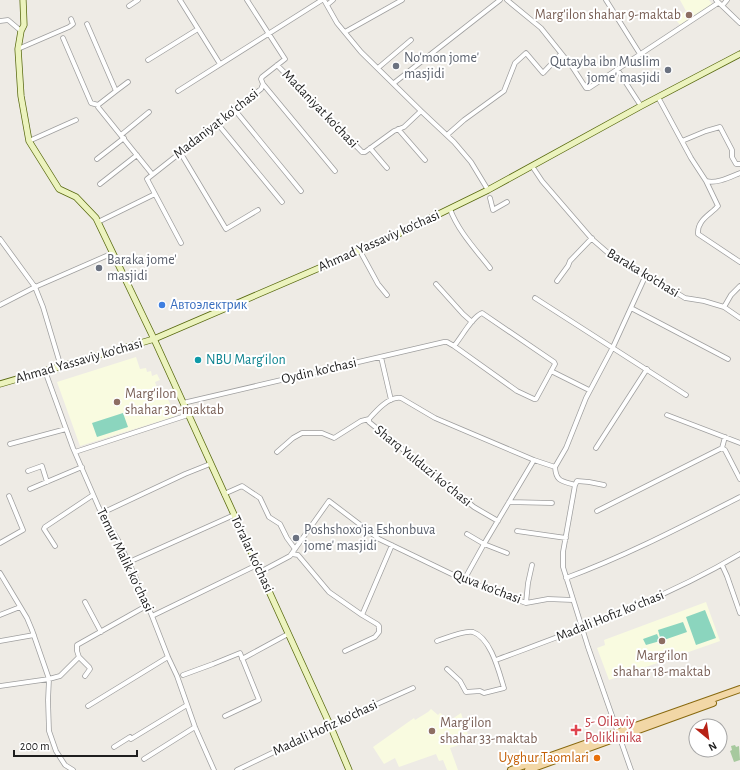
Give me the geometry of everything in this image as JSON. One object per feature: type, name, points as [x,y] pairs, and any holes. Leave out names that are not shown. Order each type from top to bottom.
[{"type":"main road","points":[[528,770],[740,690]]},
{"type":"main road","points":[[511,770],[619,735],[740,693]]},
{"type":"street","name":"To'ralar ko'chasi","points":[[23,0],[24,25],[21,31],[18,49],[21,96],[30,141],[59,190],[76,197],[96,218],[154,339],[330,725],[348,770]]},
{"type":"street","points":[[129,6],[138,0]]},
{"type":"street","points":[[180,0],[220,64]]},
{"type":"street","points":[[247,0],[285,60],[277,65]]},
{"type":"street","points":[[178,91],[323,0],[337,23],[361,52],[454,142],[471,162],[488,190]]},
{"type":"street","points":[[327,5],[333,0]]},
{"type":"street","points":[[344,32],[402,0]]},
{"type":"street","points":[[394,84],[500,0]]},
{"type":"street","points":[[507,0],[541,28],[573,68],[586,88],[589,88],[719,3],[727,0]]},
{"type":"street","points":[[606,0],[640,54]]},
{"type":"street","points":[[719,3],[740,23]]},
{"type":"street","points":[[18,49],[69,27],[73,24],[71,19]]},
{"type":"street","points":[[0,21],[8,20],[21,31]]},
{"type":"street","points":[[87,24],[116,91]]},
{"type":"street","points":[[148,60],[198,29]]},
{"type":"street","points":[[63,38],[91,103],[98,105],[98,107],[152,174],[147,179],[181,243]]},
{"type":"street","points":[[378,68],[411,40]]},
{"type":"street","points":[[447,135],[464,120],[504,91],[515,63],[526,53],[543,73],[561,54]]},
{"type":"street","name":"Ahmad Yassaviy ko'chasi","points":[[0,384],[154,339],[396,235],[488,190],[641,106],[740,54]]},
{"type":"street","name":"Madaniyat koʻchasi","points":[[152,174],[261,89],[263,84],[261,79],[262,77],[277,65]]},
{"type":"street","name":"Madaniyat ko'chasi","points":[[277,65],[362,152],[398,129],[404,127],[421,111]]},
{"type":"street","points":[[617,69],[641,106]]},
{"type":"street","points":[[98,105],[128,82]]},
{"type":"street","points":[[263,84],[335,171]]},
{"type":"street","points":[[658,97],[706,181],[718,206],[713,212],[703,219],[698,229],[698,234],[740,262]]},
{"type":"street","points":[[234,109],[301,191]]},
{"type":"street","points":[[97,159],[150,112]]},
{"type":"street","points":[[30,141],[76,120]]},
{"type":"street","points":[[217,123],[282,202]]},
{"type":"street","points":[[682,141],[720,127],[732,150],[732,157],[736,164],[740,164]]},
{"type":"street","points":[[398,129],[424,160]]},
{"type":"street","points":[[370,148],[387,168]]},
{"type":"street","points":[[180,152],[226,229],[258,210]]},
{"type":"street","points":[[100,184],[137,155]]},
{"type":"street","name":"Baraka ko'chasi","points":[[532,166],[542,181],[592,238],[615,259],[685,298],[704,301],[724,307],[740,318]]},
{"type":"street","points":[[706,181],[711,182],[722,180],[740,173]]},
{"type":"street","points":[[98,222],[155,194]]},
{"type":"street","points":[[490,198],[493,210],[506,202]]},
{"type":"street","points":[[450,209],[452,217],[490,268]]},
{"type":"street","points":[[557,281],[570,261],[592,238]]},
{"type":"street","points":[[0,239],[2,246],[34,287],[43,307],[61,366]]},
{"type":"street","points":[[360,251],[378,284],[387,295]]},
{"type":"street","points":[[0,305],[34,287],[113,253]]},
{"type":"street","points":[[575,485],[560,481],[557,477],[555,467],[566,448],[589,390],[613,347],[645,277]]},
{"type":"street","points":[[436,284],[472,322]]},
{"type":"street","points":[[724,307],[740,286]]},
{"type":"street","points":[[535,298],[686,395]]},
{"type":"street","points":[[631,308],[728,359]]},
{"type":"street","points":[[479,314],[484,314],[554,362],[555,364],[552,371],[536,399],[517,391],[454,346],[472,322],[479,314]]},
{"type":"street","name":"Oydin ko'chasi","points":[[183,403],[381,358],[444,342],[454,346]]},
{"type":"street","points":[[381,358],[391,400],[397,397],[400,398],[435,418],[534,460],[555,467]]},
{"type":"street","points":[[596,448],[647,370]]},
{"type":"street","name":"Temur Malik koʻchasi","points":[[45,371],[66,429],[93,495],[129,562],[177,676],[194,727],[214,770]]},
{"type":"street","points":[[552,371],[589,390]]},
{"type":"street","name":"Sharq Yulduzi koʻchasi","points":[[391,400],[369,419],[369,422],[474,507],[498,521]]},
{"type":"street","points":[[75,452],[188,415]]},
{"type":"street","points":[[667,416],[740,443]]},
{"type":"street","points":[[276,452],[302,432],[322,433],[334,438],[361,420],[369,419]]},
{"type":"street","points":[[10,444],[66,429]]},
{"type":"street","points":[[597,511],[722,448],[725,437]]},
{"type":"street","points":[[722,448],[727,454],[740,479]]},
{"type":"street","points":[[464,580],[534,460]]},
{"type":"street","points":[[102,513],[173,479],[210,464]]},
{"type":"street","points":[[28,471],[42,466],[47,482]]},
{"type":"street","points":[[30,489],[82,467]]},
{"type":"street","points":[[604,485],[577,481],[575,485],[562,560],[573,600],[631,770]]},
{"type":"street","points":[[224,494],[242,486],[260,498],[269,517],[280,524],[294,549],[288,558],[260,572]]},
{"type":"street","points":[[55,546],[44,527],[93,495]]},
{"type":"street","points":[[0,544],[23,530],[10,496]]},
{"type":"street","points":[[566,578],[629,552],[740,497]]},
{"type":"street","name":"Quva ko'chasi","points":[[294,549],[329,501],[379,539],[464,580],[526,603],[548,599],[573,600]]},
{"type":"street","points":[[509,502],[552,503]]},
{"type":"street","points":[[129,562],[234,515]]},
{"type":"street","points":[[517,531],[566,538]]},
{"type":"street","points":[[467,534],[484,544],[507,553]]},
{"type":"street","points":[[362,614],[392,545]]},
{"type":"street","points":[[292,554],[298,555],[333,596],[377,624],[379,632],[375,637],[345,651]]},
{"type":"street","name":"Madali Hofiz koʻchasi","points":[[496,660],[583,629],[672,591],[740,554]]},
{"type":"street","points":[[152,616],[257,565]]},
{"type":"street","points":[[526,603],[532,565]]},
{"type":"street","points":[[722,565],[740,613]]},
{"type":"street","points":[[0,573],[27,618],[34,635],[49,679],[49,731],[56,751],[65,765],[73,770]]},
{"type":"street","points":[[85,602],[101,632]]},
{"type":"street","points":[[85,676],[90,669],[79,657],[77,650],[78,645],[148,606]]},
{"type":"street","points":[[0,615],[20,607]]},
{"type":"street","points":[[437,641],[458,634],[472,632],[480,637],[496,660],[504,688],[484,693],[480,691],[464,692],[460,681],[447,669]]},
{"type":"street","points":[[242,659],[288,634]]},
{"type":"street","points":[[0,641],[34,635]]},
{"type":"street","points":[[183,675],[240,653],[259,700],[225,716]]},
{"type":"street","points":[[0,686],[60,676],[79,657]]},
{"type":"street","points":[[88,706],[168,657]]},
{"type":"street","name":"Madali Hofiz ko'chasi","points":[[237,770],[330,725],[413,688]]},
{"type":"street","points":[[114,747],[130,737],[131,739],[187,706]]},
{"type":"street","points":[[144,759],[194,727]]},
{"type":"shaded area","name":"Marg'ilon shahar 9-maktab","points":[[680,0],[709,0],[712,4],[681,26],[675,19],[686,11]]},
{"type":"shaded area","name":"Marg'ilon shahar 30-maktab","points":[[136,357],[140,369],[146,368],[147,372],[151,371],[152,376],[157,374],[160,380],[155,382],[157,388],[162,387],[176,416],[80,446],[57,382]]},
{"type":"shaded area","name":"Marg'ilon shahar 18-maktab","points":[[706,602],[720,641],[609,680],[597,648],[605,645],[604,640]]},
{"type":"shaded area","name":"Marg'ilon shahar 33-maktab","points":[[431,709],[438,715],[440,713],[446,717],[449,721],[461,713],[470,741],[450,748],[458,770],[447,770],[443,760],[439,761],[436,754],[399,767],[395,758],[384,764],[373,747],[414,718],[415,720]]},
{"type":"green space","points":[[123,413],[128,427],[97,437],[92,423]]},
{"type":"green space","points":[[705,610],[716,638],[696,645],[686,617]]},
{"type":"green space","points":[[683,622],[687,632],[661,641],[658,630]]},
{"type":"green space","points":[[657,634],[660,641],[646,645],[643,639]]},
{"type":"green space","points":[[735,745],[736,747],[739,746],[740,760],[734,762],[730,751],[732,750],[731,746]]},
{"type":"place","name":"Marg'ilon shahar 9-maktab","points":[[689,15]]},
{"type":"place","name":"No'mon jome' masjidi","points":[[396,66]]},
{"type":"place","name":"Qutayba ibn Muslim jome' masjidi","points":[[668,70]]},
{"type":"place","name":"Baraka jome' masjidi","points":[[99,268]]},
{"type":"place","name":"Автоэлектрик","points":[[162,305]]},
{"type":"place","name":"NBU Marg'ilon","points":[[198,360]]},
{"type":"place","name":"Marg'ilon shahar 30-maktab","points":[[117,402]]},
{"type":"place","name":"Poshshoxo'ja Eshonbuva jome' masjidi","points":[[296,538]]},
{"type":"place","name":"Marg'ilon shahar 18-maktab","points":[[662,641]]},
{"type":"place","name":"5- Oilaviy Poliklinika","points":[[576,730]]},
{"type":"place","name":"Marg'ilon shahar 33-maktab","points":[[432,731]]},
{"type":"place","name":"Uyghur Taomlari","points":[[597,758]]}]
